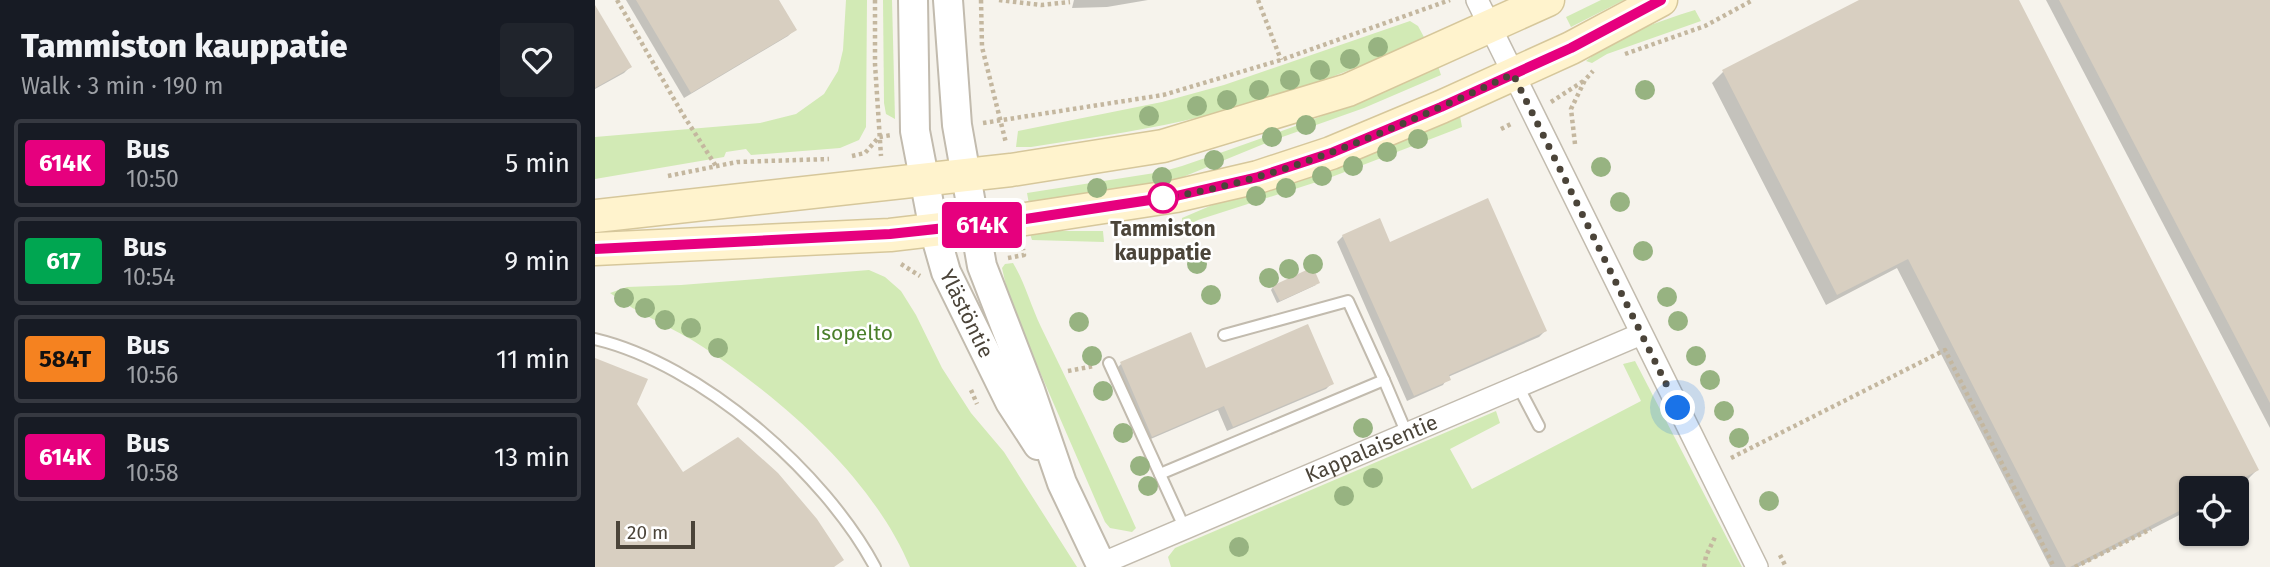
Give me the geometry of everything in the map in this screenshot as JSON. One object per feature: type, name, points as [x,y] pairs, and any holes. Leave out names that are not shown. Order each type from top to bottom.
[{"type":"main road","points":[[595,216],[885,185],[1029,167],[1163,146],[1348,90],[1484,13],[1548,0]]},
{"type":"main road","points":[[595,249],[883,235],[934,230],[1176,196],[1258,177],[1331,153],[1441,107],[1571,48],[1661,0]]},
{"type":"street","name":"Ylästöntie","points":[[913,0],[915,131],[923,180],[946,272],[1010,402],[1062,482]]},
{"type":"street","name":"Ylästöntie","points":[[948,0],[957,125],[986,279],[1030,390],[1062,482],[1102,566]]},
{"type":"street","points":[[1484,13],[1757,567]]},
{"type":"street","name":"Kappalaisentie","points":[[1102,566],[1640,334]]},
{"type":"lane","points":[[1224,335],[1347,301],[1407,434]]},
{"type":"lane","points":[[595,339],[610,342],[660,364],[736,410],[773,440],[809,477],[852,531],[875,567]]},
{"type":"lane","points":[[1109,363],[1185,528]]},
{"type":"lane","points":[[1160,474],[1384,380]]},
{"type":"lane","points":[[1518,386],[1539,426]]},
{"type":"path","points":[[617,0],[716,166]]},
{"type":"path","points":[[875,0],[874,64],[885,185]]},
{"type":"path","points":[[981,0],[982,47],[1000,122]]},
{"type":"path","points":[[999,0],[1041,5],[1070,2]]},
{"type":"path","points":[[1258,0],[1281,60]]},
{"type":"path","points":[[957,125],[1000,122],[1163,96],[1281,60],[1450,0]]},
{"type":"path","points":[[1619,57],[1705,26],[1753,0]]},
{"type":"path","points":[[1585,79],[1600,65]]},
{"type":"path","points":[[847,158],[865,153],[879,137],[915,131]]},
{"type":"path","points":[[664,177],[737,162],[833,158]]},
{"type":"path","points":[[1731,457],[1945,351],[2054,567]]},
{"type":"path","points":[[1068,371],[1109,363]]},
{"type":"path","points":[[2075,567],[2151,528]]},
{"type":"green space","points":[[846,0],[867,0],[866,127],[859,140],[840,148],[751,155],[746,149],[726,152],[724,157],[595,179],[595,137],[760,123],[796,114],[824,94],[838,71],[843,50]]},
{"type":"green space","points":[[883,0],[892,0],[895,119],[886,114],[884,103]]},
{"type":"green space","points":[[1601,0],[1624,0],[1571,27],[1566,17]]},
{"type":"green space","points":[[1695,10],[1701,21],[1607,54],[1592,63],[1586,61],[1638,30]]},
{"type":"green space","points":[[1410,21],[1418,26],[1425,39],[1366,64],[1276,96],[1164,125],[1031,147],[1016,147],[1018,131],[1162,102],[1224,85]]},
{"type":"green space","points":[[1438,66],[1441,75],[1364,108],[1271,141],[1178,179],[1029,204],[1027,193],[1161,172],[1182,166],[1344,107]]},
{"type":"green space","points":[[1460,116],[1462,127],[1329,178],[1198,220],[1183,228],[1182,218],[1231,197]]},
{"type":"green space","points":[[1045,231],[1103,231],[1104,242],[1032,240],[1030,234]]},
{"type":"green space","points":[[1013,263],[1136,528],[1132,532],[1110,528],[1105,522],[1010,303],[1002,268],[1005,264]]},
{"type":"green space","name":"Isopelto","points":[[869,270],[885,277],[901,291],[942,368],[971,413],[1004,452],[1077,567],[910,567],[873,502],[849,472],[794,416],[703,347],[610,293],[627,287]]},
{"type":"green space","points":[[1635,361],[1742,567],[1171,567],[1168,557],[1175,548],[1496,411],[1500,423],[1450,449],[1472,489],[1641,401],[1623,364]]},
{"type":"building","points":[[636,0],[779,0],[797,30],[691,93]]},
{"type":"building","points":[[1859,0],[2019,0],[2259,470],[2247,476],[2179,476],[2179,511],[2066,567],[1908,259],[1837,295],[1722,70]]},
{"type":"building","points":[[2059,0],[2270,0],[2270,403]]},
{"type":"building","points":[[595,5],[632,67],[595,88]]},
{"type":"building","points":[[1488,198],[1547,331],[1449,375],[1451,380],[1414,396],[1342,235],[1380,218],[1390,242]]},
{"type":"building","points":[[1171,225],[1172,229],[1158,231],[1157,227]]},
{"type":"building","points":[[1313,267],[1320,283],[1280,301],[1272,286]]},
{"type":"building","points":[[1308,324],[1334,384],[1233,427],[1224,406],[1152,437],[1120,362],[1191,332],[1206,368]]},
{"type":"building","points":[[595,358],[648,379],[637,404],[683,472],[738,437],[778,473],[817,519],[844,560],[834,567],[595,567]]},
{"type":"bus line","name":"614K","points":[[595,249],[934,230],[1176,196],[1258,177],[1331,153],[1441,107],[1571,48],[1661,0]]},
{"type":"place","name":"Tammiston kauppatie","points":[[1163,198]]},
{"type":"route","points":[[1163,198],[1258,177],[1331,153],[1513,74],[1678,408]]}]
